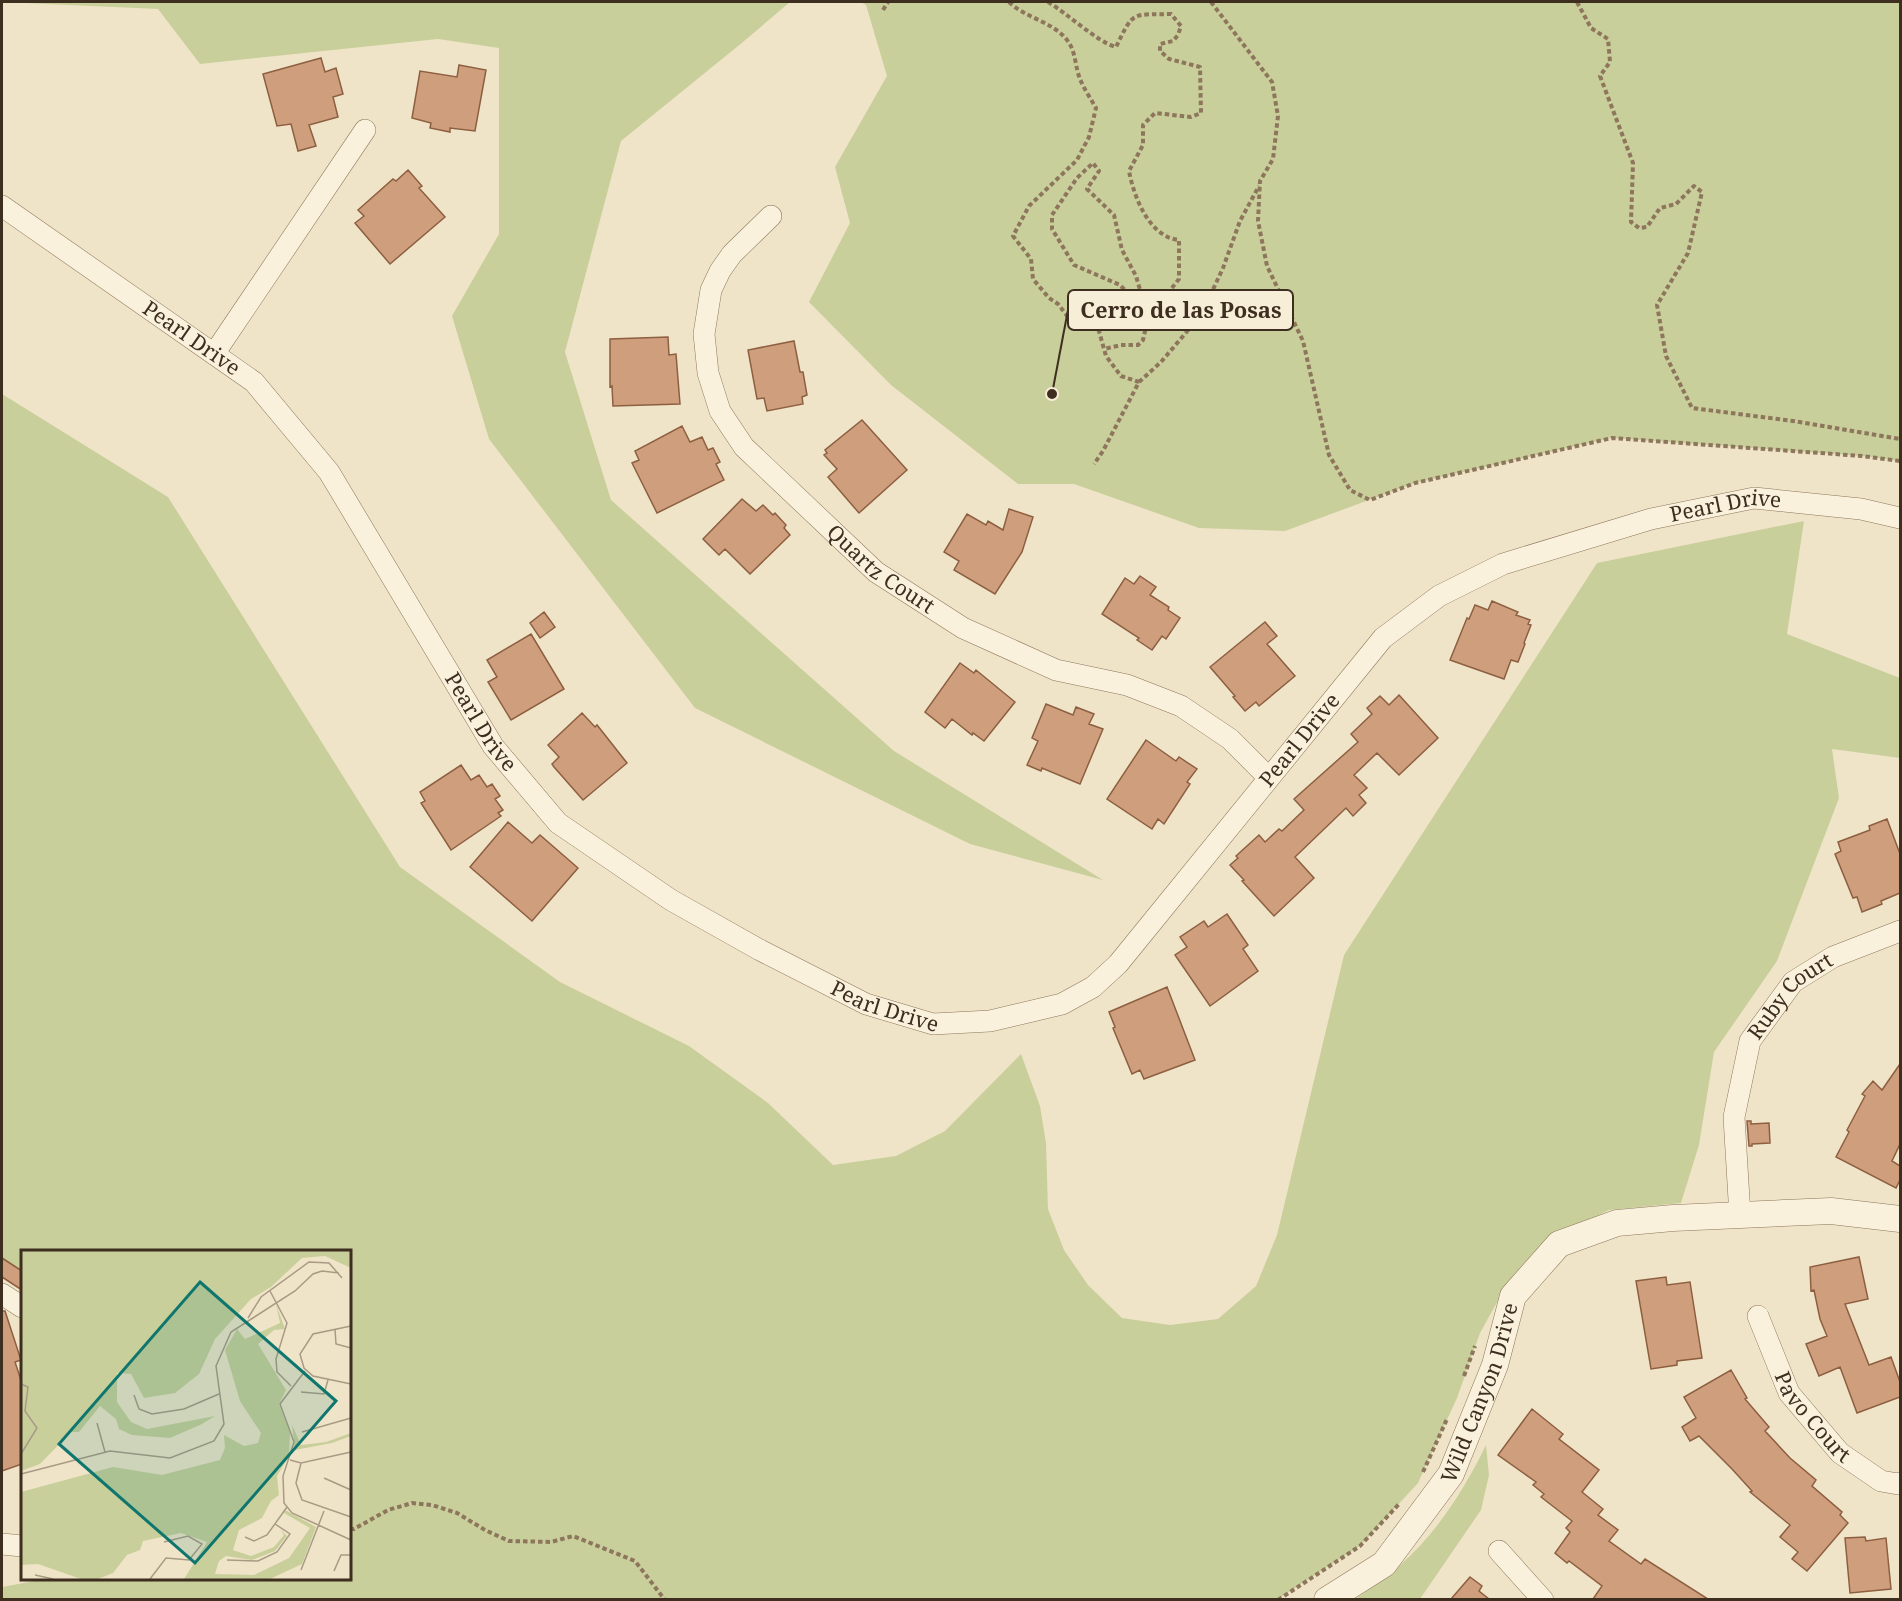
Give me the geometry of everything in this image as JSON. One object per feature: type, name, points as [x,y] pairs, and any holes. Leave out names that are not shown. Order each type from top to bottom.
[{"type":"street","points":[[214,354],[365,130]]},
{"type":"street","name":"Pearl Drive","points":[[2,207],[254,382],[329,472],[493,746],[558,823],[671,900],[760,950],[866,1004],[933,1024],[990,1021],[1062,1004],[1093,987],[1118,964],[1383,638],[1439,596],[1503,564],[1651,519],[1754,498],[1861,509],[1900,518]]},
{"type":"street","name":"Quartz Court","points":[[771,216],[732,254],[720,271],[711,290],[704,334],[708,373],[720,411],[744,447],[876,572],[963,628],[1056,670],[1127,685],[1181,706],[1230,739],[1268,777]]},
{"type":"street","name":"Ruby Court","points":[[1740,1216],[1734,1117],[1750,1041],[1793,982],[1833,957],[1900,931]]},
{"type":"street","name":"Wild Canyon Drive","points":[[1327,1599],[1384,1563],[1451,1474],[1495,1365],[1513,1296],[1559,1244],[1617,1224],[1673,1218],[1831,1211],[1900,1219]]},
{"type":"street","points":[[2,1294],[21,1306]]},
{"type":"street","name":"Pavo Court","points":[[1758,1316],[1789,1393],[1840,1453],[1881,1481],[1900,1483]]},
{"type":"street","points":[[2,1544],[21,1546]]},
{"type":"street","points":[[1499,1551],[1543,1599]]},
{"type":"path","points":[[883,10],[888,2]]},
{"type":"path","points":[[1009,2],[1014,7],[1044,22],[1068,40],[1079,78],[1096,108],[1089,137],[1077,160],[1029,206],[1013,236],[1031,259],[1033,279],[1049,298],[1058,304],[1071,321],[1099,331],[1106,356],[1120,376],[1139,382]]},
{"type":"path","points":[[1048,2],[1068,14],[1107,44],[1116,47],[1130,20],[1138,15],[1171,14],[1180,26],[1178,35],[1173,41],[1160,44],[1160,51],[1169,59],[1200,67],[1201,113],[1191,117],[1155,113],[1143,125],[1143,145],[1129,171],[1132,187],[1151,225],[1171,239],[1179,240],[1179,279],[1160,303],[1143,300],[1136,276],[1122,250],[1114,215],[1087,189],[1099,171],[1093,163],[1077,178],[1052,215],[1053,230],[1074,265],[1120,285],[1135,301],[1147,322],[1143,340],[1138,345],[1121,345],[1104,349]]},
{"type":"path","points":[[1211,2],[1272,82],[1278,116],[1273,159],[1260,181],[1258,220],[1268,266],[1303,341],[1329,455],[1350,490],[1371,500],[1415,483],[1612,438],[1862,456],[1900,461]]},
{"type":"path","points":[[1577,2],[1591,28],[1608,39],[1610,62],[1600,76],[1633,163],[1630,222],[1639,228],[1647,227],[1660,208],[1676,204],[1694,186],[1702,192],[1688,253],[1657,305],[1666,356],[1692,408],[1793,421],[1900,439]]},
{"type":"path","points":[[1094,464],[1139,382],[1161,362],[1201,315],[1223,268],[1240,221],[1260,185]]},
{"type":"path","points":[[351,1529],[388,1510],[412,1503],[432,1505],[457,1513],[508,1541],[551,1542],[573,1536],[635,1561],[665,1599]]},
{"type":"green space","points":[[2,2],[790,2],[621,141],[565,352],[611,500],[894,751],[1103,880],[970,844],[695,708],[489,439],[452,316],[499,234],[499,48],[438,39],[200,64],[158,9]]},
{"type":"green space","points":[[861,2],[1900,2],[1900,461],[1862,456],[1612,438],[1415,483],[1285,531],[1199,528],[1074,484],[1018,484],[891,385],[809,302],[850,223],[835,167],[887,76],[866,5]]},
{"type":"green space","points":[[2,394],[168,497],[400,867],[560,982],[689,1046],[768,1103],[833,1165],[896,1156],[945,1131],[1021,1054],[1040,1106],[1046,1143],[1048,1209],[1064,1250],[1088,1285],[1122,1318],[1170,1325],[1218,1319],[1256,1286],[1277,1235],[1344,955],[1597,563],[1804,521],[1787,634],[1900,678],[1900,758],[1832,749],[1839,798],[1777,961],[1714,1052],[1699,1145],[1681,1203],[1609,1210],[1550,1239],[1506,1286],[1480,1333],[1457,1398],[1418,1483],[1360,1546],[1278,1599],[2,1599],[2,1587],[40,1580],[351,1580],[351,1250],[21,1250],[21,1276],[2,1265]]},
{"type":"green space","points":[[1486,1445],[1489,1475],[1481,1510],[1420,1599],[1354,1600],[1399,1566],[1426,1540],[1459,1494]]},
{"type":"building","points":[[321,58],[325,72],[336,68],[343,94],[333,97],[338,117],[309,125],[316,146],[298,151],[291,124],[277,126],[263,74]]},
{"type":"building","points":[[459,65],[486,70],[475,131],[450,128],[450,132],[430,128],[431,123],[412,118],[420,71],[457,77]]},
{"type":"building","points":[[408,170],[422,186],[419,188],[445,217],[390,264],[355,223],[364,216],[358,210],[393,179],[396,181]]},
{"type":"building","points":[[668,337],[669,355],[676,354],[680,404],[613,406],[612,386],[610,387],[610,339]]},
{"type":"building","points":[[794,341],[807,395],[802,397],[803,404],[767,411],[764,398],[757,399],[748,350]]},
{"type":"building","points":[[862,420],[907,470],[859,513],[828,477],[837,469],[824,455],[827,453],[825,450]]},
{"type":"building","points":[[682,426],[690,442],[702,437],[708,450],[713,448],[720,462],[716,464],[724,480],[657,513],[632,463],[639,460],[635,451]]},
{"type":"building","points":[[742,499],[756,511],[763,505],[773,515],[775,513],[786,525],[784,528],[790,535],[750,574],[725,549],[719,555],[703,539]]},
{"type":"building","points":[[1009,509],[1033,517],[1022,552],[995,594],[954,570],[959,561],[944,552],[967,514],[986,525],[988,521],[1003,530]]},
{"type":"building","points":[[1140,576],[1156,587],[1150,595],[1169,607],[1168,610],[1180,618],[1166,639],[1162,636],[1152,650],[1137,640],[1139,638],[1102,614],[1125,578],[1134,584]]},
{"type":"building","points":[[1492,601],[1518,612],[1516,615],[1530,620],[1528,624],[1531,625],[1518,662],[1511,660],[1504,679],[1450,660],[1467,618],[1469,619],[1475,605],[1488,610]]},
{"type":"building","points":[[544,612],[555,627],[540,638],[530,623]]},
{"type":"building","points":[[1265,622],[1277,636],[1267,644],[1295,676],[1259,706],[1256,702],[1245,711],[1210,667]]},
{"type":"building","points":[[531,634],[564,689],[511,720],[488,682],[497,677],[487,660]]},
{"type":"building","points":[[960,663],[974,673],[976,670],[1015,702],[984,741],[973,733],[972,735],[952,719],[945,728],[925,712]]},
{"type":"building","points":[[1399,695],[1438,738],[1399,775],[1377,753],[1354,775],[1367,788],[1359,795],[1366,803],[1353,816],[1346,808],[1295,857],[1314,878],[1274,916],[1230,865],[1238,858],[1236,856],[1259,835],[1265,842],[1279,829],[1282,831],[1304,810],[1294,799],[1358,742],[1351,734],[1372,714],[1367,708],[1380,696],[1389,705]]},
{"type":"building","points":[[1046,704],[1073,715],[1076,707],[1094,714],[1089,724],[1103,729],[1080,784],[1042,768],[1041,771],[1027,765],[1038,741],[1032,738]]},
{"type":"building","points":[[582,713],[595,727],[597,725],[627,763],[583,800],[552,764],[559,757],[548,745]]},
{"type":"building","points":[[1146,740],[1176,761],[1179,757],[1197,769],[1187,782],[1190,784],[1164,824],[1158,819],[1152,829],[1107,799]]},
{"type":"building","points":[[461,765],[471,780],[479,775],[487,787],[492,784],[500,796],[495,799],[503,810],[498,813],[501,816],[451,850],[421,803],[425,801],[420,792]]},
{"type":"building","points":[[1887,819],[1900,854],[1900,893],[1862,912],[1857,897],[1853,898],[1835,854],[1841,851],[1838,842],[1870,830],[1869,826]]},
{"type":"building","points":[[508,822],[532,843],[540,835],[578,868],[532,921],[470,867]]},
{"type":"building","points":[[1227,914],[1248,945],[1243,949],[1258,971],[1210,1006],[1175,955],[1187,947],[1180,937],[1204,921],[1208,927]]},
{"type":"building","points":[[1167,987],[1195,1060],[1144,1079],[1140,1070],[1132,1074],[1113,1028],[1115,1027],[1109,1012]]},
{"type":"building","points":[[1900,1064],[1900,1144],[1892,1161],[1900,1166],[1900,1180],[1896,1188],[1836,1157],[1865,1096],[1862,1094],[1873,1081],[1882,1090]]},
{"type":"building","points":[[1747,1121],[1751,1121],[1751,1124],[1769,1123],[1770,1143],[1749,1146]]},
{"type":"building","points":[[1859,1257],[1868,1299],[1845,1304],[1869,1365],[1891,1357],[1900,1382],[1900,1397],[1857,1413],[1840,1367],[1819,1376],[1806,1344],[1827,1336],[1820,1319],[1814,1290],[1811,1291],[1810,1267]]},
{"type":"building","points":[[2,1258],[21,1270],[21,1289],[2,1277]]},
{"type":"building","points":[[1666,1277],[1667,1285],[1690,1282],[1702,1358],[1677,1361],[1677,1365],[1651,1369],[1636,1281]]},
{"type":"building","points":[[2,1311],[5,1311],[21,1360],[15,1362],[21,1380],[21,1464],[2,1471]]},
{"type":"building","points":[[1731,1370],[1747,1398],[1745,1399],[1769,1427],[1765,1431],[1790,1458],[1816,1480],[1812,1486],[1842,1512],[1840,1515],[1848,1523],[1807,1571],[1792,1559],[1798,1552],[1780,1537],[1790,1525],[1750,1492],[1752,1491],[1699,1436],[1690,1441],[1682,1427],[1696,1418],[1684,1397]]},
{"type":"building","points":[[1532,1409],[1563,1434],[1559,1439],[1599,1470],[1582,1492],[1603,1509],[1598,1515],[1618,1530],[1609,1541],[1641,1564],[1645,1559],[1708,1599],[1593,1599],[1602,1586],[1555,1553],[1570,1532],[1566,1528],[1572,1521],[1541,1497],[1544,1494],[1533,1485],[1536,1482],[1498,1455]]},
{"type":"building","points":[[1865,1537],[1866,1541],[1886,1538],[1891,1589],[1850,1593],[1845,1538]]},
{"type":"building","points":[[1470,1577],[1482,1586],[1479,1591],[1489,1599],[1451,1599]]},
{"type":"place","name":"Cerro de las Posas","points":[[1052,394]]}]
